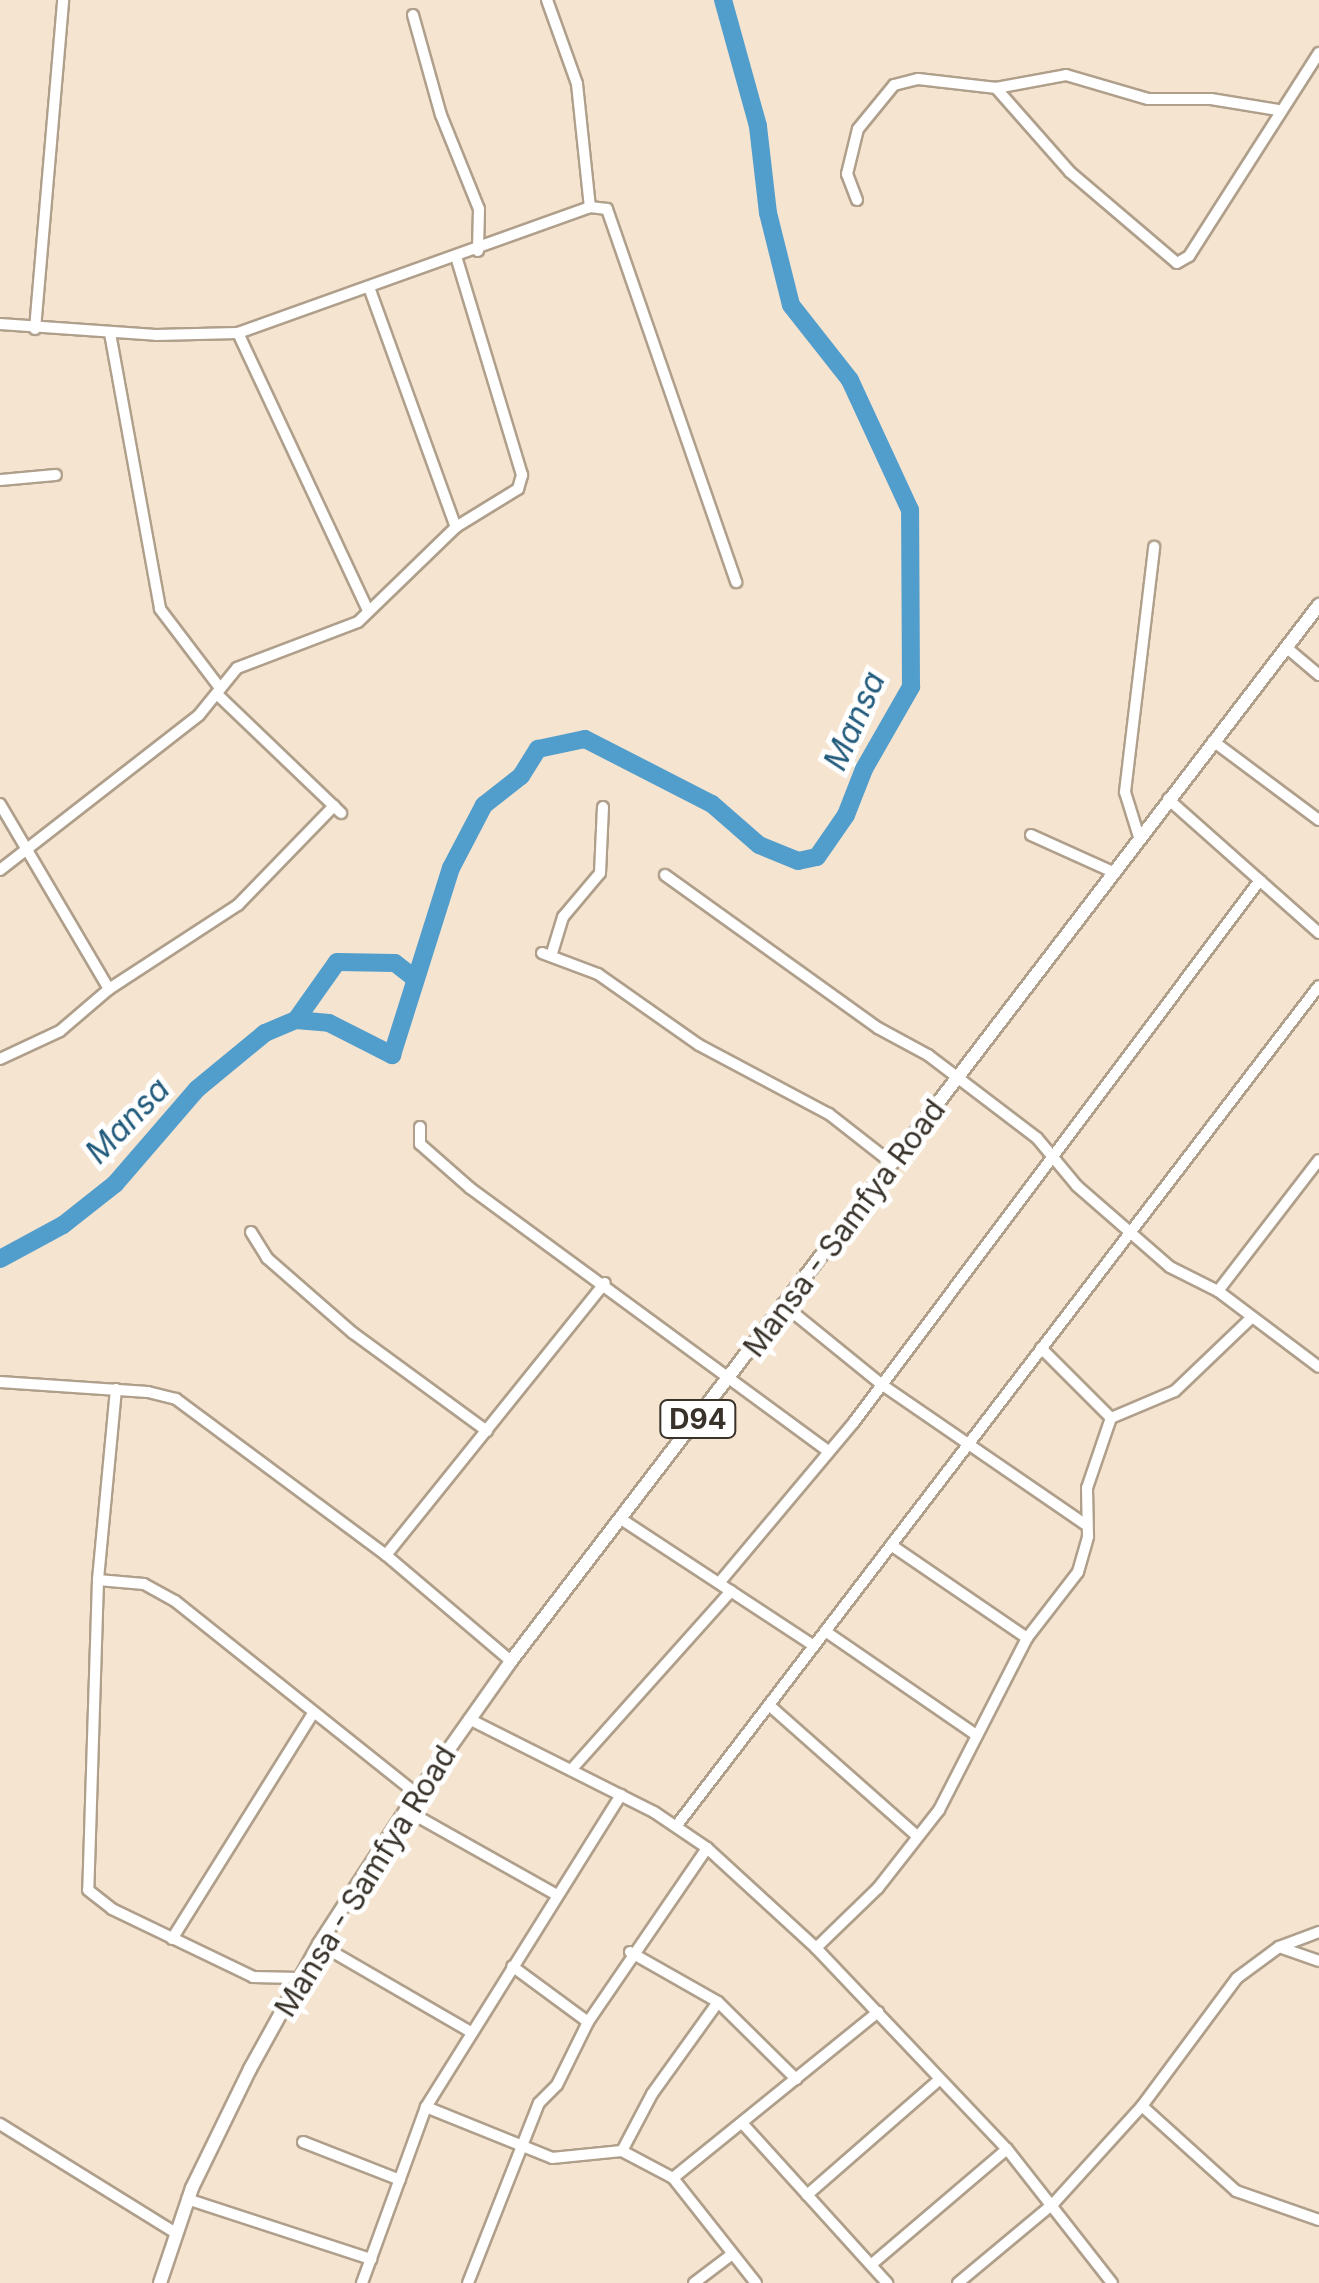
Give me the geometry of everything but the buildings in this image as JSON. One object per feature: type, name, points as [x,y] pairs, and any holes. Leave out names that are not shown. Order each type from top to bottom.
[{"type":"main road","name":"Mansa - Samfya Road","points":[[160,2283],[188,2199],[300,1978],[318,1944],[417,1794],[511,1661],[1319,605]]},
{"type":"street","points":[[34,329],[62,0]]},
{"type":"street","points":[[547,0],[576,84],[590,207]]},
{"type":"street","points":[[413,15],[441,116],[479,209],[478,251]]},
{"type":"street","points":[[996,88],[1070,172],[1178,263],[1190,256],[1278,110],[1319,53]]},
{"type":"street","points":[[857,200],[847,174],[858,129],[894,85],[918,79],[996,88],[1066,75],[1148,100],[1210,99],[1278,110]]},
{"type":"street","points":[[0,324],[110,333],[238,333],[457,260],[590,207],[606,209],[736,582]]},
{"type":"street","points":[[0,870],[31,849],[246,663],[346,629],[456,527],[518,489],[522,476],[457,260]]},
{"type":"street","points":[[370,290],[456,527]]},
{"type":"street","points":[[0,1059],[60,1031],[109,989],[238,905],[338,809],[218,691],[160,609],[110,333]]},
{"type":"street","points":[[238,333],[368,610]]},
{"type":"street","points":[[0,480],[56,475]]},
{"type":"street","points":[[1139,837],[1125,792],[1154,548]]},
{"type":"street","points":[[1286,648],[1319,675]]},
{"type":"street","points":[[1213,741],[1319,820]]},
{"type":"street","points":[[1168,800],[1319,932]]},
{"type":"street","points":[[0,804],[31,849],[109,989]]},
{"type":"street","points":[[603,807],[600,873],[563,917],[547,953],[598,974],[719,1057],[829,1114],[893,1164]]},
{"type":"street","points":[[1031,835],[1113,872]]},
{"type":"street","points":[[665,875],[956,1080],[1054,1154],[1078,1186],[1170,1267],[1218,1292],[1319,1367]]},
{"type":"street","points":[[719,1582],[882,1384],[1260,880]]},
{"type":"street","points":[[676,1825],[965,1442],[1319,986]]},
{"type":"street","points":[[420,1127],[420,1144],[440,1165],[828,1450]]},
{"type":"street","points":[[1218,1292],[1319,1160]]},
{"type":"street","points":[[251,1232],[267,1258],[353,1333],[487,1432]]},
{"type":"street","points":[[386,1555],[605,1283]]},
{"type":"street","points":[[785,1306],[882,1384],[1085,1524]]},
{"type":"street","points":[[816,1948],[878,1888],[917,1836],[957,1778],[975,1734],[1027,1638],[1078,1572],[1087,1488],[1110,1418],[1175,1390],[1250,1319]]},
{"type":"street","points":[[1041,1348],[1110,1418]]},
{"type":"street","points":[[0,1382],[148,1392],[195,1410],[386,1555],[511,1661]]},
{"type":"street","points":[[116,1389],[98,1580],[88,1890],[172,1939],[253,1977],[300,1978]]},
{"type":"street","points":[[621,1519],[814,1646]]},
{"type":"street","points":[[891,1545],[1027,1638]]},
{"type":"street","points":[[98,1580],[156,1589],[417,1794]]},
{"type":"street","points":[[570,1770],[731,1590]]},
{"type":"street","points":[[825,1631],[975,1734]]},
{"type":"street","points":[[769,1705],[917,1836]]},
{"type":"street","points":[[172,1939],[314,1713]]},
{"type":"street","points":[[469,1719],[621,1795],[676,1825],[707,1848],[816,1948],[1007,2149],[1054,2203],[1112,2283]]},
{"type":"street","points":[[362,2283],[426,2107],[469,2031],[621,1795]]},
{"type":"street","points":[[406,1810],[557,1895]]},
{"type":"street","points":[[468,2283],[520,2148],[588,2022],[630,1952],[707,1848]]},
{"type":"street","points":[[958,2283],[1054,2203],[1142,2106],[1237,1978],[1279,1947],[1319,1932]]},
{"type":"street","points":[[318,1944],[469,2031]]},
{"type":"street","points":[[1279,1947],[1319,1960]]},
{"type":"street","points":[[630,1952],[718,2002],[796,2079]]},
{"type":"street","points":[[512,1966],[588,2022]]},
{"type":"street","points":[[622,2151],[652,2094],[718,2002]]},
{"type":"street","points":[[674,2178],[878,2012]]},
{"type":"street","points":[[807,2195],[939,2080]]},
{"type":"street","points":[[1142,2106],[1236,2191],[1319,2220]]},
{"type":"street","points":[[426,2107],[520,2148],[559,2159],[622,2151],[674,2178],[756,2283]]},
{"type":"street","points":[[0,2124],[176,2233]]},
{"type":"street","points":[[743,2124],[886,2283]]},
{"type":"street","points":[[303,2142],[400,2180]]},
{"type":"street","points":[[872,2264],[1007,2149]]},
{"type":"street","points":[[188,2199],[371,2259]]},
{"type":"street","points":[[694,2283],[731,2255]]},
{"type":"waterway","name":"Mansa","points":[[0,1259],[63,1225],[115,1184],[197,1089],[265,1033],[296,1020],[329,1023],[392,1055],[451,868],[484,805],[521,776],[538,749],[585,739],[712,804],[759,845],[798,861],[817,857],[846,815],[864,769],[911,687],[910,510],[850,380],[791,305],[768,213],[758,126],[723,0]]},
{"type":"waterway","name":"Mansa","points":[[296,1020],[337,962],[395,963],[413,977]]}]
